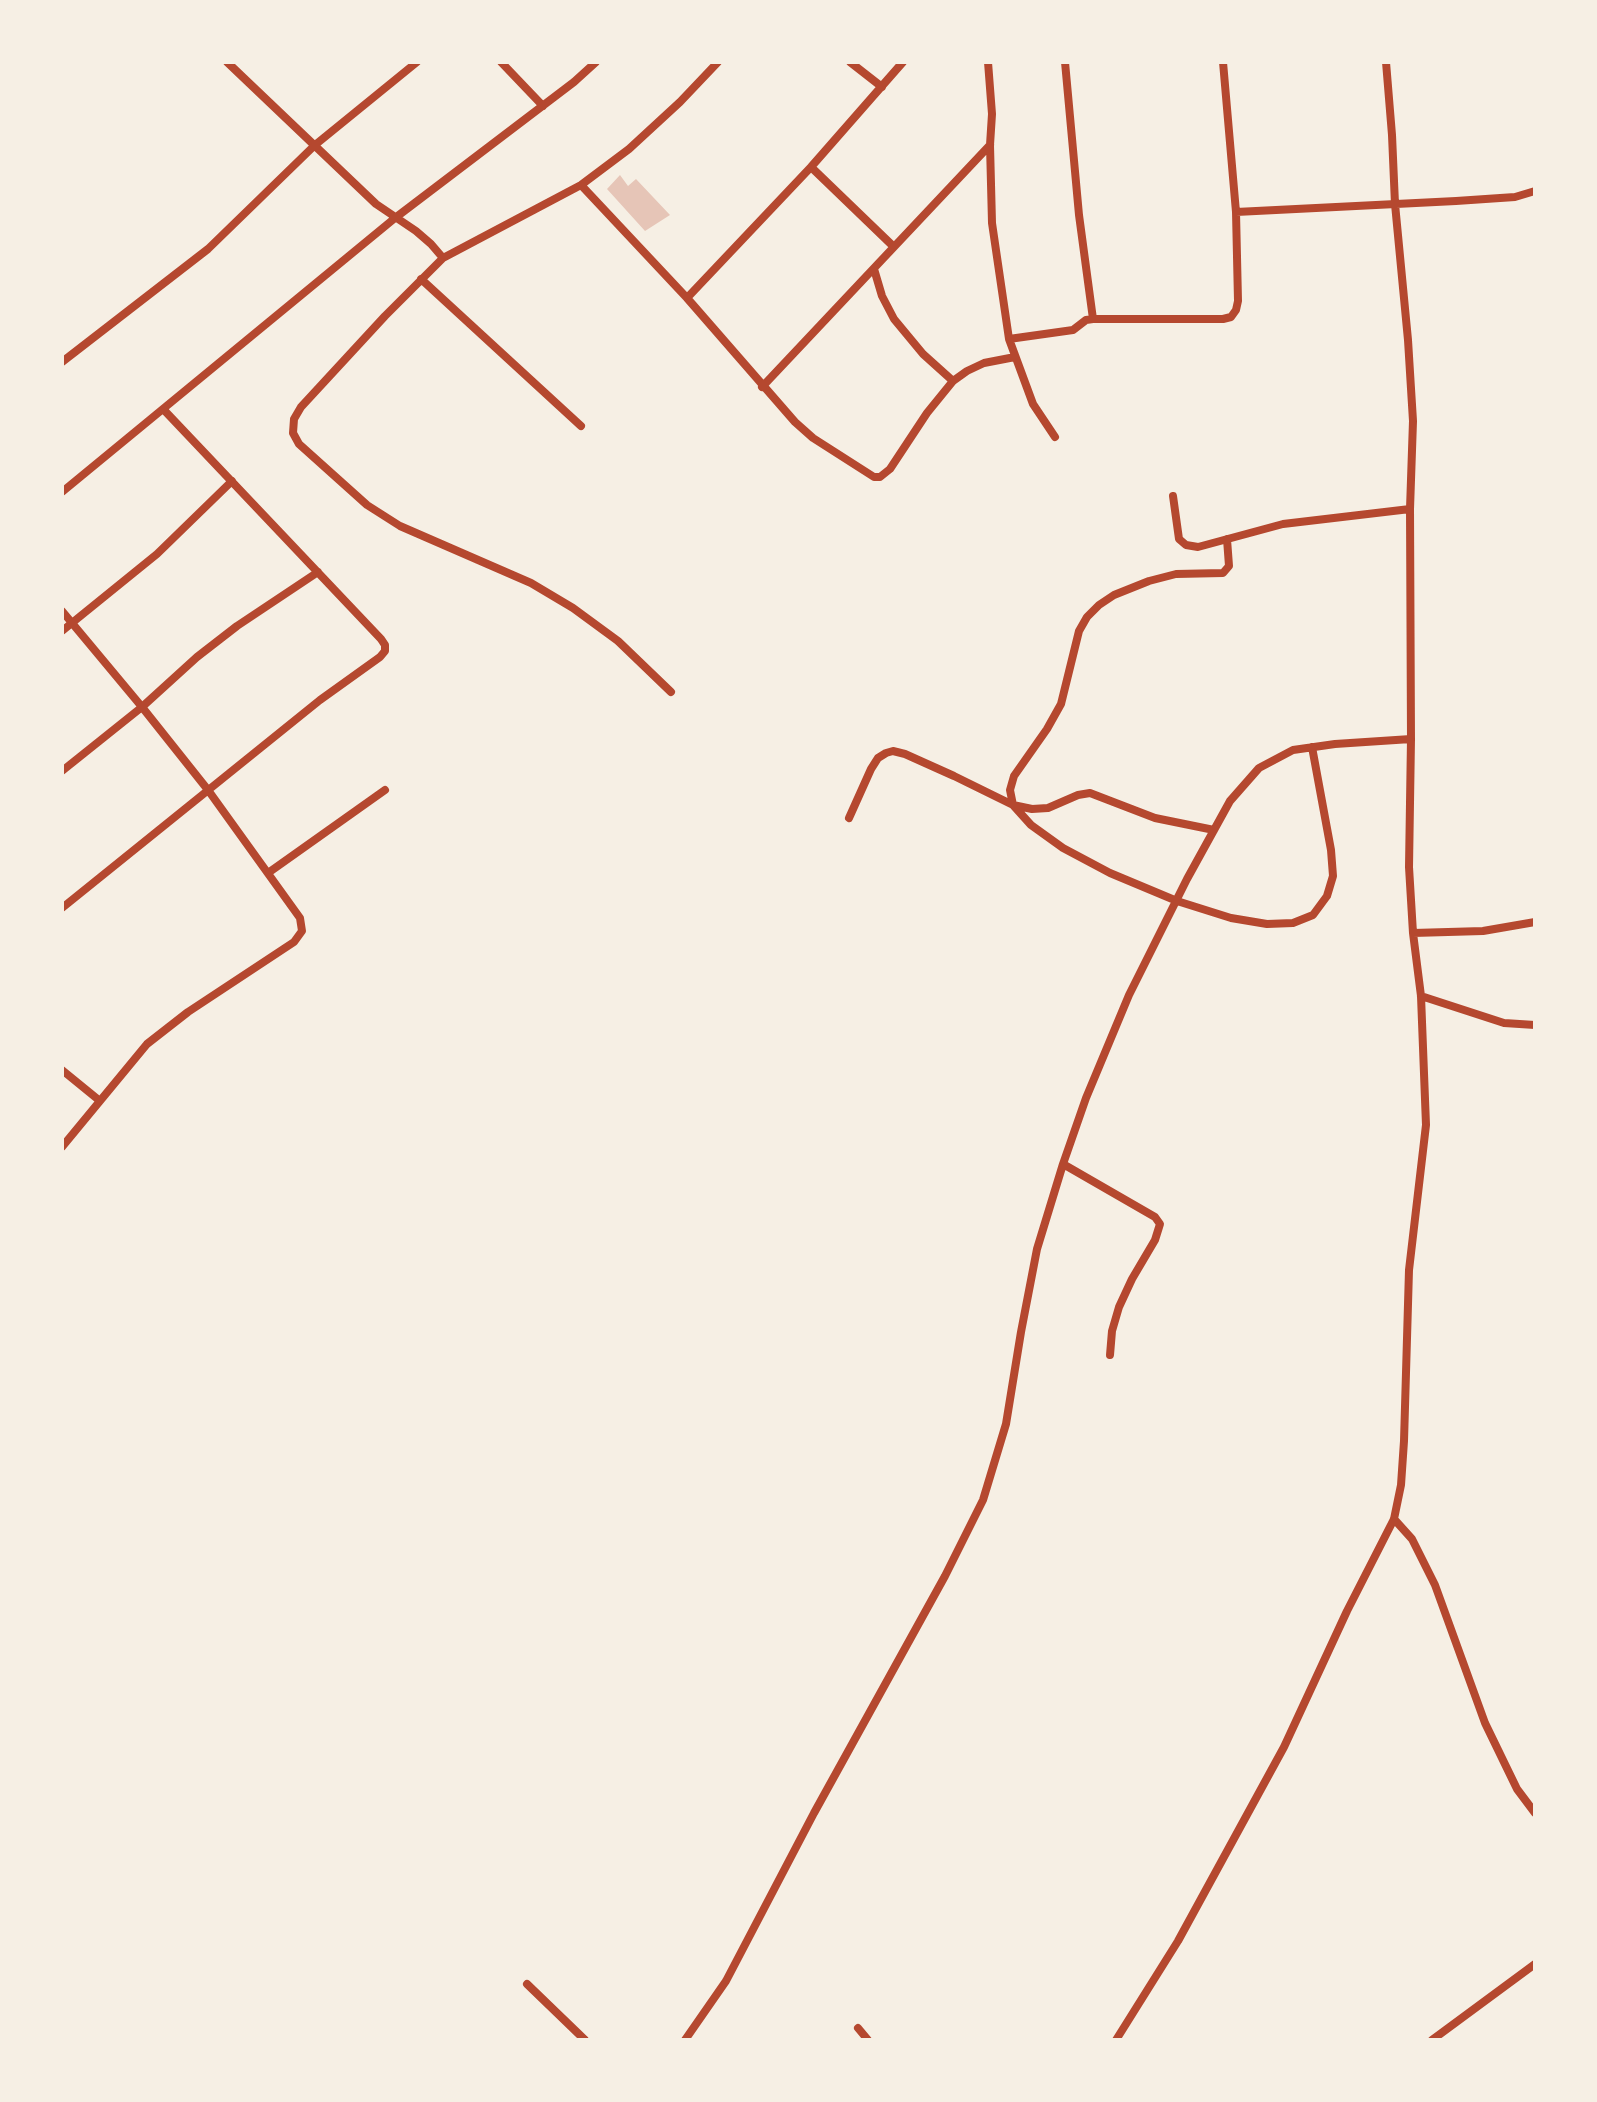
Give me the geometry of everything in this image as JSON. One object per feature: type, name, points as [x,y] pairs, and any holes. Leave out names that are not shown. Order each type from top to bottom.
[{"type":"street","points":[[227,62],[376,204],[416,231],[443,258]]},
{"type":"street","points":[[62,362],[208,249],[315,145],[417,62]]},
{"type":"street","points":[[501,62],[543,106]]},
{"type":"street","points":[[62,492],[395,218],[596,62]]},
{"type":"street","points":[[671,692],[618,641],[573,608],[531,583],[400,526],[367,505],[299,444],[293,433],[294,419],[301,407],[443,258],[581,185],[629,149],[718,62]]},
{"type":"street","points":[[850,62],[882,87]]},
{"type":"street","points":[[687,298],[811,167],[903,62]]},
{"type":"street","points":[[988,62],[992,114],[992,223],[1009,339],[1033,404],[1055,437]]},
{"type":"street","points":[[1065,62],[1079,215],[1093,319]]},
{"type":"street","points":[[1009,339],[1073,330],[1086,320],[1093,319],[1231,317],[1238,301],[1236,212],[1223,62]]},
{"type":"street","points":[[1116,2040],[1178,1941],[1298,1719],[1347,1611],[1394,1519],[1401,1485],[1409,1270],[1426,1125],[1421,996],[1409,867],[1413,421],[1386,62]]},
{"type":"street","points":[[762,387],[990,145]]},
{"type":"street","points":[[811,167],[894,247]]},
{"type":"street","points":[[581,185],[687,298],[795,422],[813,438],[874,477],[880,477],[890,469],[927,413],[953,381],[984,363],[1015,357]]},
{"type":"street","points":[[1236,212],[1515,197],[1535,191]]},
{"type":"street","points":[[874,269],[882,296],[894,319],[923,354],[953,381]]},
{"type":"street","points":[[421,279],[581,426]]},
{"type":"street","points":[[62,908],[385,651],[381,639],[164,410]]},
{"type":"street","points":[[62,631],[157,554],[232,481]]},
{"type":"street","points":[[1173,496],[1179,539],[1186,545],[1198,547],[1283,524],[1410,509]]},
{"type":"street","points":[[1227,539],[1229,566],[1223,573],[1176,574],[1149,581],[1114,595],[1087,617],[1079,631],[1061,704],[1014,776],[1010,790],[1013,805],[1031,825],[1063,848],[1110,873],[1177,901],[1231,918],[1267,924],[1293,923],[1313,915],[1327,896],[1333,876],[1312,747]]},
{"type":"street","points":[[62,771],[142,707],[197,657],[318,572]]},
{"type":"street","points":[[62,611],[208,790],[300,918],[302,931],[294,942],[188,1012],[147,1044],[62,1147]]},
{"type":"street","points":[[685,2040],[726,1981],[983,1500],[1006,1424],[1037,1249],[1086,1098],[1129,995],[1230,801],[1259,768],[1293,750],[1411,739]]},
{"type":"street","points":[[849,818],[878,758],[893,751],[930,765],[1013,805],[1048,808],[1090,793],[1155,818],[1214,830]]},
{"type":"street","points":[[268,873],[385,790]]},
{"type":"street","points":[[1413,933],[1483,931],[1535,922]]},
{"type":"street","points":[[1421,996],[1504,1023],[1535,1025]]},
{"type":"street","points":[[62,1070],[100,1101]]},
{"type":"street","points":[[1063,1164],[1155,1217],[1160,1224],[1155,1240],[1119,1307],[1112,1331],[1110,1355]]},
{"type":"street","points":[[1394,1519],[1412,1539],[1435,1585],[1485,1723],[1517,1789],[1535,1813]]},
{"type":"street","points":[[1432,2040],[1535,1964]]},
{"type":"street","points":[[527,1984],[585,2040]]},
{"type":"street","points":[[858,2028],[868,2040]]},
{"type":"building","points":[[620,175],[628,186],[636,179],[670,215],[645,231],[607,189]]}]
